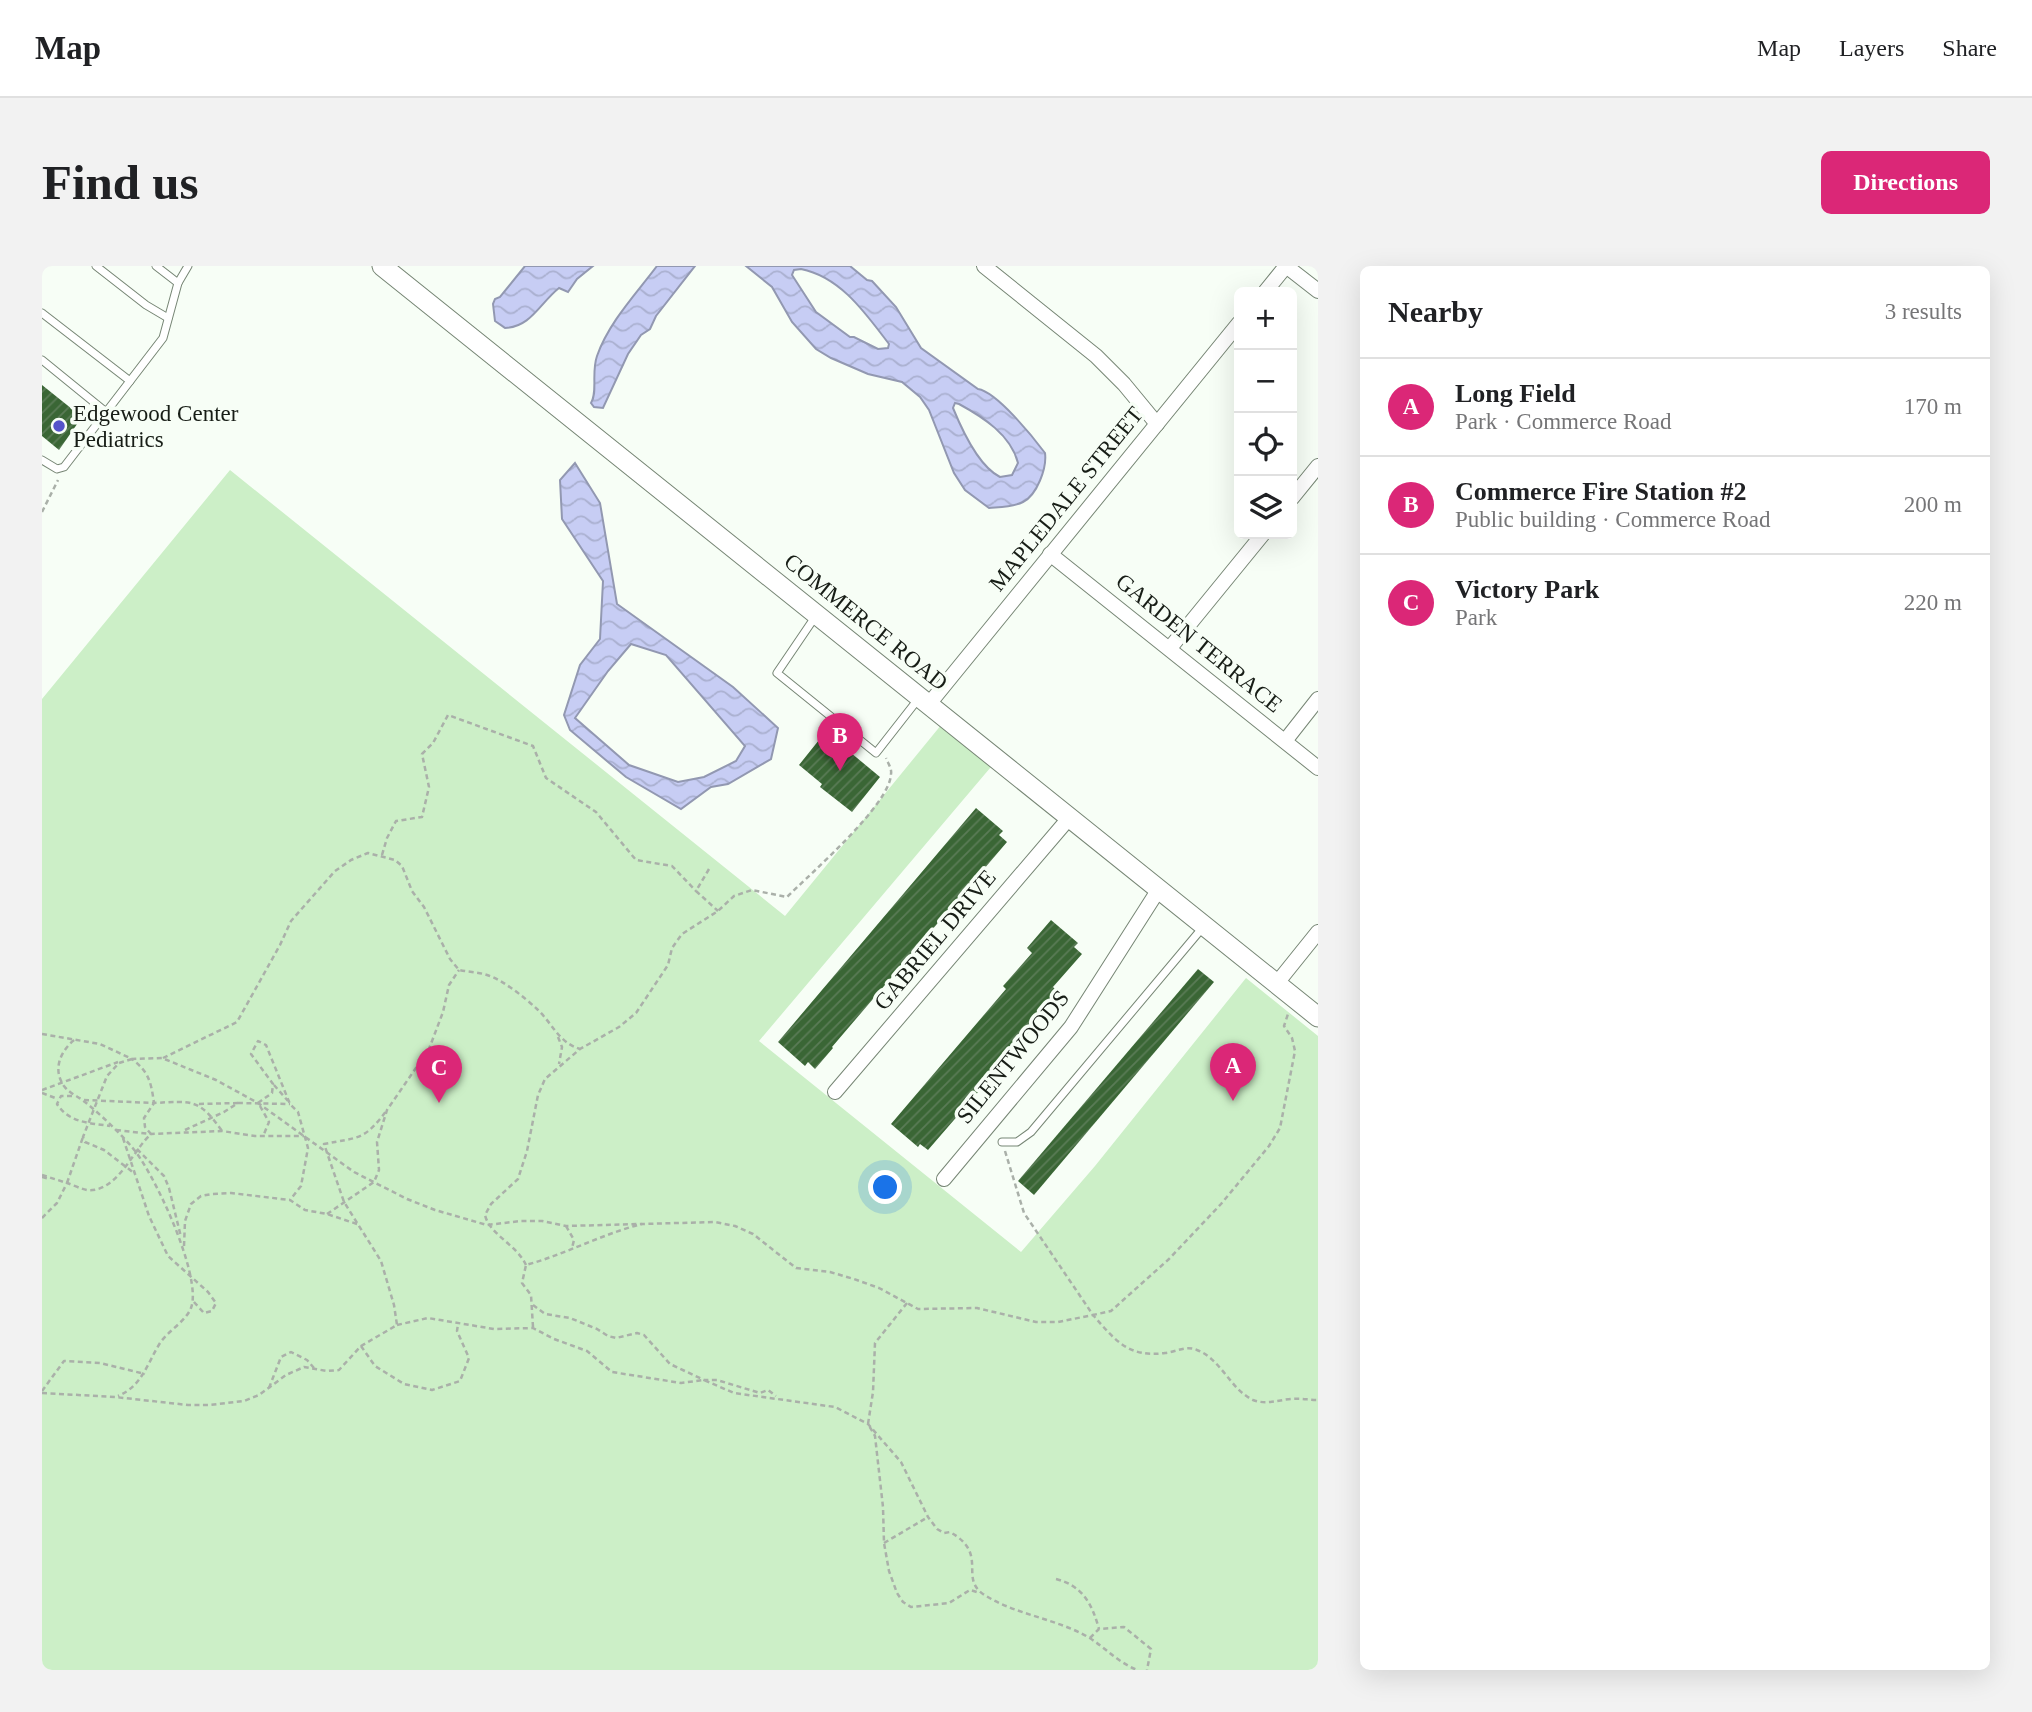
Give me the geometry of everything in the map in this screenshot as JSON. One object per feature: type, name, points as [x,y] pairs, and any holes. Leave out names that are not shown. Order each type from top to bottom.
[{"type":"main road","name":"COMMERCE ROAD","points":[[382,266],[1318,1017]]},
{"type":"street","points":[[984,266],[1096,356],[1125,384],[1157,424]]},
{"type":"street","points":[[1269,287],[1286,266],[1318,291]]},
{"type":"street","name":"MAPLEDALE STREET","points":[[925,700],[1050,554],[1234,329]]},
{"type":"street","points":[[1297,492],[1318,466]]},
{"type":"street","points":[[1170,648],[1259,539]]},
{"type":"street","name":"GARDEN TERRACE","points":[[1050,554],[1318,768]]},
{"type":"street","points":[[1285,741],[1318,699]]},
{"type":"street","name":"GABRIEL DRIVE","points":[[835,1092],[1070,817]]},
{"type":"street","name":"SILENTWOODS","points":[[944,1179],[1072,1027],[1159,889]]},
{"type":"street","points":[[1277,984],[1318,932]]},
{"type":"lane","points":[[96,266],[146,305],[168,318]]},
{"type":"lane","points":[[156,266],[178,283]]},
{"type":"lane","points":[[42,460],[57,469],[64,467],[163,338],[178,283],[188,266]]},
{"type":"lane","points":[[42,313],[130,381]]},
{"type":"lane","points":[[42,360],[106,412]]},
{"type":"lane","points":[[817,614],[777,673],[876,753],[925,700]]},
{"type":"lane","points":[[1002,1142],[1017,1142],[1031,1132],[1204,925]]},
{"type":"path","points":[[42,512],[64,467]]},
{"type":"path","points":[[382,855],[387,838],[397,821],[422,817],[429,787],[422,754],[433,743],[448,715],[533,746],[546,778],[596,812],[636,860],[672,866],[718,911]]},
{"type":"path","points":[[533,1328],[531,1295],[522,1283],[526,1265],[521,1254],[487,1225],[485,1215],[491,1204],[518,1179],[527,1151],[538,1095],[545,1079],[580,1049],[619,1027],[636,1013],[668,965],[672,948],[682,934],[718,911],[734,896],[752,890],[787,897],[863,821],[884,796],[892,773],[883,745]]},
{"type":"path","points":[[42,1091],[105,1066],[132,1059],[162,1058],[237,1023],[281,945],[291,920],[335,871],[368,853],[382,855],[402,866],[412,891],[424,907],[450,959],[459,970],[489,975],[515,991],[537,1008],[568,1046],[580,1049]]},
{"type":"path","points":[[696,891],[709,869]]},
{"type":"path","points":[[58,1099],[57,1104],[67,1116],[116,1129],[151,1134],[222,1131],[234,1135],[305,1136],[324,1144],[361,1138],[373,1129],[429,1049],[443,1012],[449,985],[459,970]]},
{"type":"path","points":[[162,1058],[216,1080],[258,1103],[326,1154],[407,1199],[435,1210],[487,1225],[521,1221],[542,1221],[566,1226],[715,1222],[735,1226],[753,1234],[796,1268],[830,1272],[854,1279],[879,1288],[918,1309],[977,1308],[1036,1322],[1058,1322],[1111,1311],[1169,1259],[1221,1204],[1274,1137],[1280,1128],[1294,1051],[1292,1038],[1284,1026],[1295,998]]},
{"type":"path","points":[[42,1034],[100,1044],[132,1059],[144,1069],[152,1085],[154,1103],[144,1118],[145,1127],[151,1134]]},
{"type":"path","points":[[558,1037],[562,1047],[559,1065]]},
{"type":"path","points":[[74,1040],[63,1049],[58,1068],[62,1082],[74,1097]]},
{"type":"path","points":[[290,1104],[266,1045],[258,1041],[251,1054],[273,1084],[290,1104],[298,1112],[308,1148],[301,1186],[290,1200]]},
{"type":"path","points":[[42,1218],[57,1203],[67,1183],[107,1076],[119,1063],[132,1059]]},
{"type":"path","points":[[258,1103],[272,1093],[273,1084]]},
{"type":"path","points":[[42,1091],[58,1099],[66,1096],[97,1101],[154,1103],[177,1100],[197,1104],[290,1104]]},
{"type":"path","points":[[82,1100],[110,1126]]},
{"type":"path","points":[[182,1131],[238,1103]]},
{"type":"path","points":[[258,1103],[269,1122],[264,1135]]},
{"type":"path","points":[[197,1104],[212,1116],[222,1131]]},
{"type":"path","points":[[327,1214],[374,1182],[379,1170],[377,1142],[387,1110]]},
{"type":"path","points":[[297,1130],[301,1124]]},
{"type":"path","points":[[116,1129],[136,1150],[166,1205],[184,1250]]},
{"type":"path","points":[[42,1176],[86,1190],[100,1189],[126,1166],[141,1143],[151,1134]]},
{"type":"path","points":[[122,1136],[149,1216],[168,1256],[215,1303],[212,1311],[204,1313],[193,1301]]},
{"type":"path","points":[[83,1137],[85,1142],[104,1150],[136,1175]]},
{"type":"path","points":[[1002,1142],[1024,1213],[1093,1315],[1115,1339],[1132,1352],[1166,1353],[1194,1348],[1207,1355],[1253,1399],[1270,1403],[1293,1398],[1318,1400]]},
{"type":"path","points":[[140,1158],[141,1143]]},
{"type":"path","points":[[324,1144],[344,1202],[381,1261],[397,1325]]},
{"type":"path","points":[[115,1397],[131,1389],[145,1374],[160,1343],[191,1310],[193,1301],[169,1188],[156,1167],[136,1150]]},
{"type":"path","points":[[184,1250],[185,1221],[191,1204],[201,1196],[231,1193],[290,1200],[305,1210],[360,1225]]},
{"type":"path","points":[[526,1265],[611,1232],[649,1223]]},
{"type":"path","points":[[566,1226],[574,1240],[570,1250]]},
{"type":"path","points":[[907,1303],[875,1343],[873,1392],[868,1424],[874,1436],[883,1507],[884,1543],[889,1571],[897,1593],[903,1602],[911,1607],[949,1603],[970,1590],[982,1593],[1090,1638],[1115,1658],[1138,1670]]},
{"type":"path","points":[[533,1305],[545,1314],[570,1318],[616,1338],[637,1333],[644,1335],[670,1364],[734,1393],[835,1407],[868,1424],[901,1462],[928,1517],[937,1529],[944,1533],[950,1532],[969,1546],[975,1584],[982,1593]]},
{"type":"path","points":[[42,1392],[188,1405],[244,1401],[259,1395],[293,1371],[304,1367],[339,1370],[361,1346],[397,1325],[428,1318],[494,1329],[533,1328],[587,1351],[612,1372],[681,1383],[717,1380],[760,1393],[768,1391],[780,1398]]},
{"type":"path","points":[[361,1346],[375,1366],[394,1378],[404,1384],[432,1390],[460,1381],[465,1370],[469,1358],[457,1331],[458,1324]]},
{"type":"path","points":[[269,1388],[281,1357],[291,1352],[307,1360],[314,1368]]},
{"type":"path","points":[[42,1392],[64,1361],[100,1363],[145,1374]]},
{"type":"path","points":[[884,1543],[928,1517]]},
{"type":"path","points":[[1056,1579],[1070,1583],[1084,1594],[1093,1609],[1099,1629]]},
{"type":"path","points":[[1090,1638],[1099,1629],[1124,1627],[1151,1649],[1147,1670]]},
{"type":"green space","points":[[230,470],[785,916],[946,719],[996,761],[759,1041],[1021,1252],[1095,1166],[1246,978],[1318,1036],[1318,1670],[42,1670],[42,699]]},
{"type":"water","points":[[525,266],[593,266],[577,279],[568,292],[559,288],[529,319],[514,327],[505,328],[495,321],[493,304]]},
{"type":"water","points":[[657,266],[695,266],[656,316],[650,329],[641,335],[628,354],[603,408],[594,407],[591,403],[595,362],[602,344],[624,309]]},
{"type":"water","points":[[746,266],[850,266],[872,281],[896,307],[921,348],[995,398],[1045,453],[1043,473],[1033,494],[1019,504],[989,508],[965,490],[954,473],[929,410],[920,397],[902,382],[868,374],[816,349],[792,322],[772,287]],"holes":[[[794,270],[815,273],[840,288],[871,321],[889,344],[888,348],[878,349],[850,337],[816,312],[792,275]],[[955,403],[968,409],[1003,435],[1018,463],[1012,475],[1000,477],[985,465],[966,437],[953,408]]]},
{"type":"water","points":[[575,463],[600,503],[617,604],[733,687],[778,728],[771,759],[728,784],[711,787],[681,809],[626,777],[570,730],[564,715],[580,665],[600,639],[603,581],[562,519],[560,480]],"holes":[[[631,644],[666,655],[745,746],[736,761],[704,777],[678,782],[629,765],[575,718]]]},
{"type":"building","name":"Edgewood Center Pediatrics","points":[[42,385],[82,417],[59,450],[42,436]]},
{"type":"building","points":[[823,735],[831,740],[833,738],[880,777],[852,812],[820,787],[822,784],[799,765]]},
{"type":"building","points":[[976,808],[1003,831],[999,835],[1007,842],[815,1069],[808,1062],[805,1066],[778,1042]]},
{"type":"building","points":[[1051,920],[1078,943],[1074,947],[1082,954],[1053,987],[1058,992],[1030,1024],[1033,1027],[1005,1061],[928,1150],[920,1144],[918,1147],[891,1124],[1006,989],[1003,986],[1032,953],[1027,948]]},
{"type":"building","points":[[1198,969],[1214,982],[1034,1195],[1018,1181]]},
{"type":"place","name":"Edgewood Center Pediatrics","points":[[59,426]]},
{"type":"place","name":"Commerce Fire Station #2","points":[[840,771]]},
{"type":"place","name":"Long Field","points":[[1233,1101]]},
{"type":"place","name":"Victory Park","points":[[439,1103]]}]
